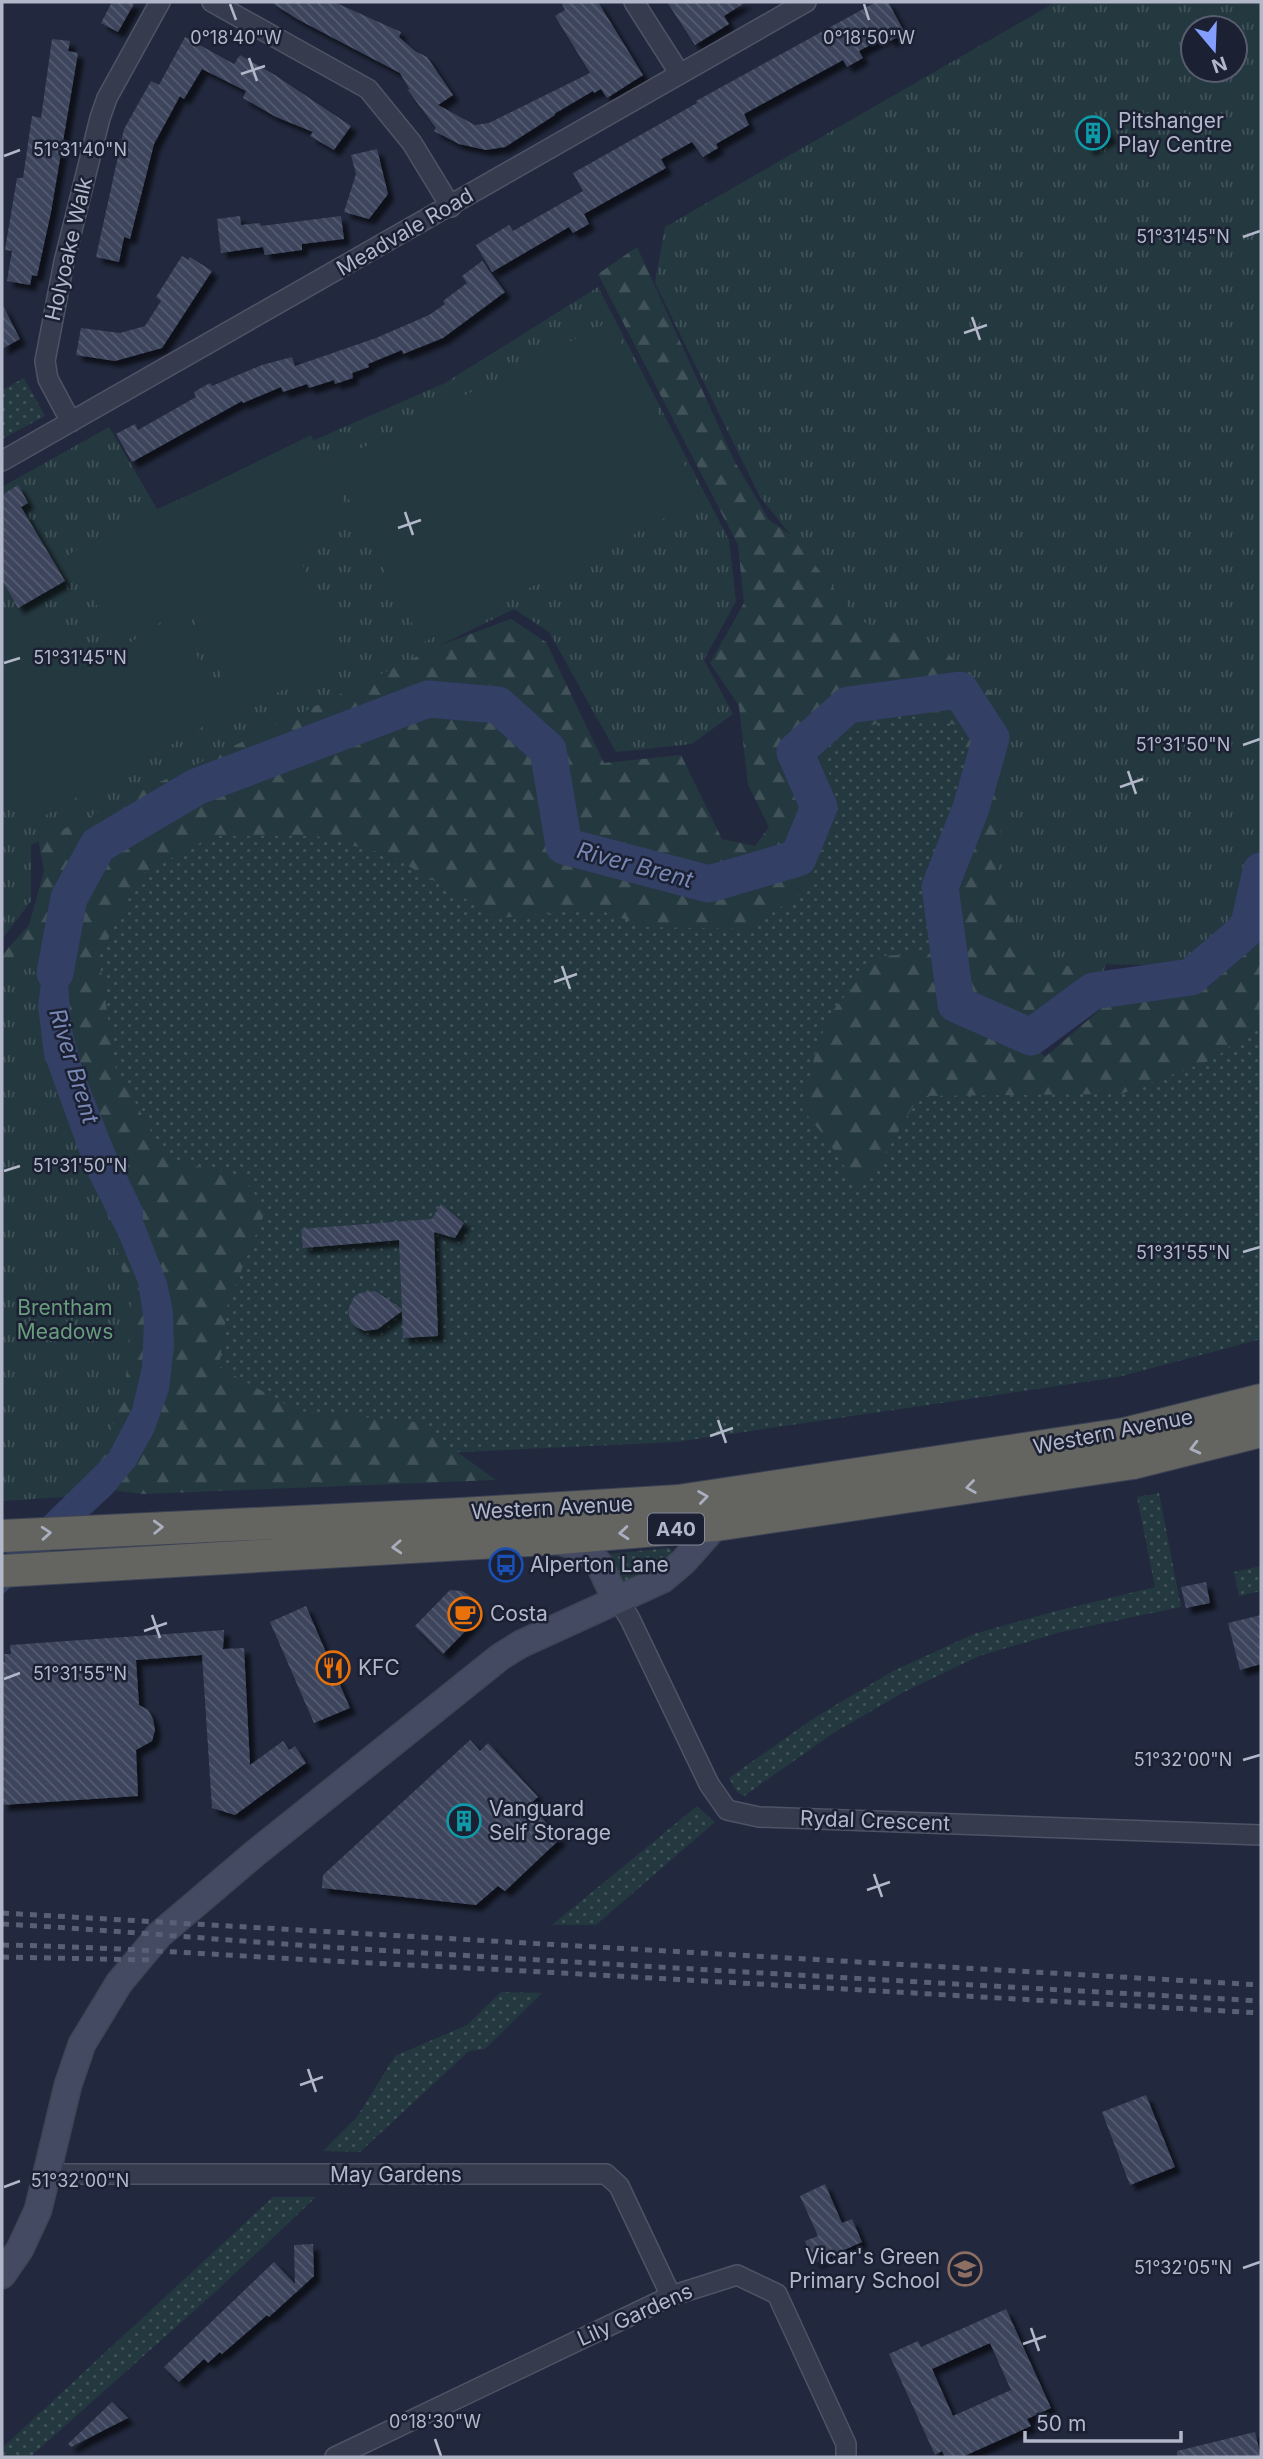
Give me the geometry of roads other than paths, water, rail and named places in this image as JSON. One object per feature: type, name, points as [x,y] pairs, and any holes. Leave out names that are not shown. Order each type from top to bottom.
[{"type":"highway","name":"Western Avenue","points":[[2,1535],[447,1515],[678,1501],[1124,1434],[1261,1400]]},
{"type":"highway","name":"Western Avenue","points":[[2,1571],[548,1539],[716,1525],[1133,1463],[1261,1432]]},
{"type":"main road","points":[[2,2276],[20,2249],[38,2210],[68,2085],[82,2044],[118,1983],[159,1935],[500,1657],[521,1644],[663,1579],[683,1562],[716,1525]]},
{"type":"main road","points":[[548,1539],[574,1545],[587,1552],[599,1564],[608,1586],[618,1599]]},
{"type":"street","name":"Holyoake Walk","points":[[71,422],[48,379],[44,361],[64,262],[107,98],[160,2]]},
{"type":"street","points":[[212,2],[368,89],[412,143],[450,206]]},
{"type":"street","points":[[634,2],[680,74]]},
{"type":"street","name":"Meadvale Road","points":[[2,461],[806,2]]},
{"type":"street","name":"Rydal Crescent","points":[[618,1599],[709,1784],[727,1810],[759,1817],[1261,1835]]},
{"type":"street","name":"May Gardens","points":[[48,2174],[606,2174],[619,2186],[671,2296]]},
{"type":"street","name":"Lily Gardens","points":[[335,2457],[671,2296],[737,2275],[777,2294],[846,2444],[846,2457]]},
{"type":"water","points":[[49,922],[79,927],[68,985],[72,1030],[84,1073],[115,1151],[143,1209],[143,1220],[167,1282],[173,1311],[174,1346],[169,1390],[154,1432],[135,1466],[112,1494],[2,1595],[2,1558],[109,1453],[132,1409],[142,1367],[144,1321],[138,1283],[86,1171],[44,1055],[38,1006]]},
{"type":"waterway","name":"River Brent","points":[[55,973],[69,898],[98,845],[196,787],[428,699],[498,705],[548,750],[564,846],[709,884],[798,858],[819,807],[795,752],[848,705],[960,690],[991,738],[971,808],[940,887],[956,1004],[1031,1037],[1093,991],[1191,977],[1248,928],[1261,871]]},
{"type":"railway","points":[[2,1913],[1261,1985]]},
{"type":"railway","points":[[2,1924],[458,1955],[1261,2001]]},
{"type":"railway","points":[[2,1945],[176,1952],[1261,2013]]},
{"type":"railway","points":[[2,1957],[149,1960]]},
{"type":"place","name":"Pitshanger Play Centre","points":[[1093,133]]},
{"type":"place","name":"Alperton Lane","points":[[506,1565]]},
{"type":"place","name":"Costa","points":[[465,1614]]},
{"type":"place","name":"KFC","points":[[333,1668]]},
{"type":"place","name":"Vanguard Self Storage","points":[[464,1821]]},
{"type":"place","name":"Vicar's Green Primary School","points":[[965,2269]]},
{"type":"park label","name":"Brentham Meadows","points":[[65,1320]]}]
